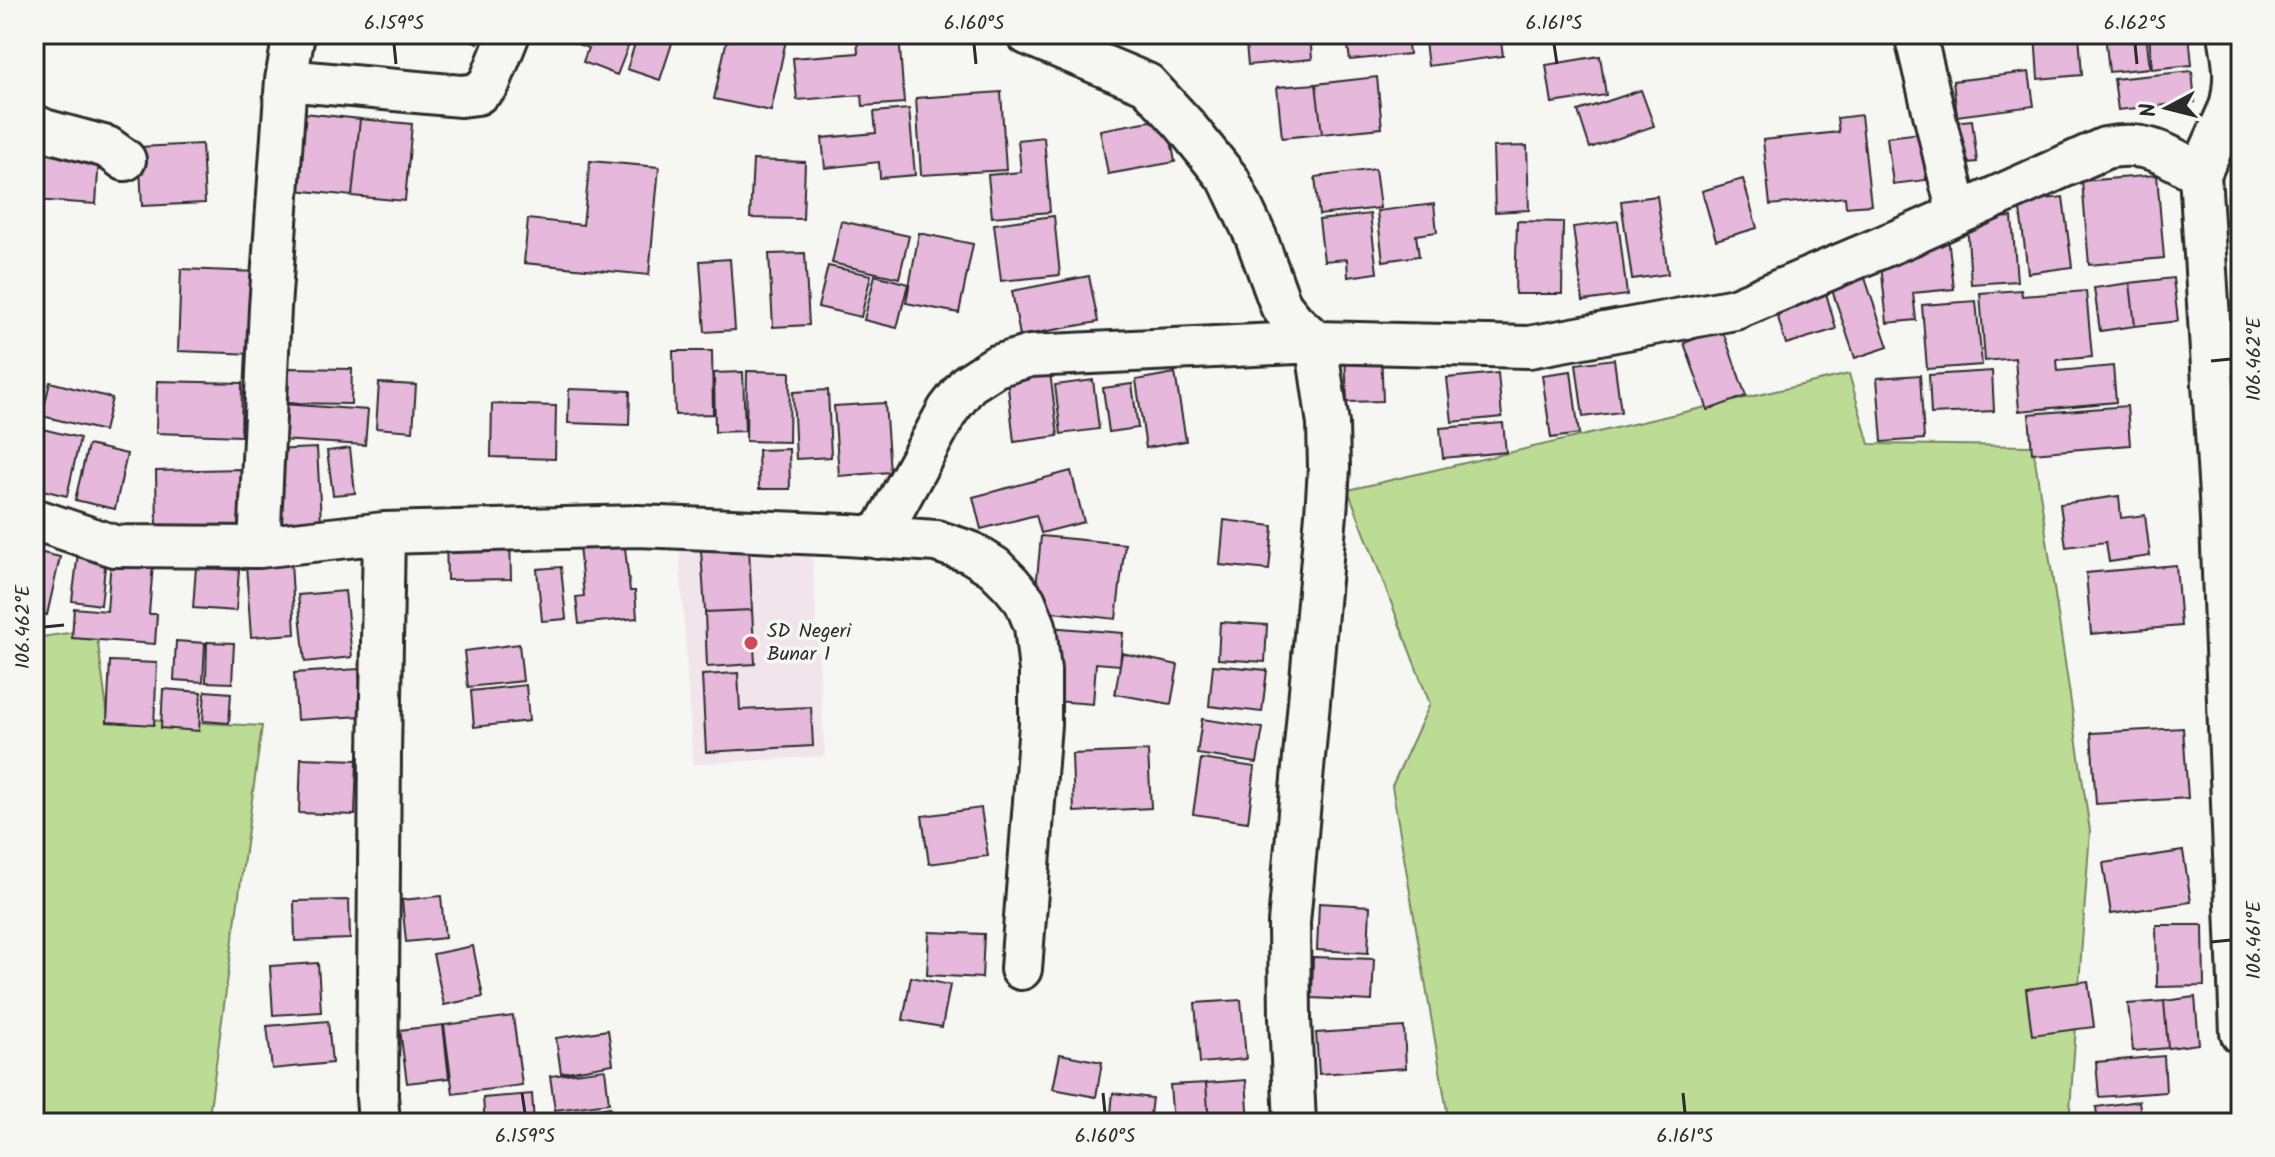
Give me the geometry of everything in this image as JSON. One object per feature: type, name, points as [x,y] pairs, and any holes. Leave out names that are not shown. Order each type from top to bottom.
[{"type":"street","points":[[259,547],[270,308],[286,80],[294,34]]},
{"type":"street","points":[[286,80],[461,96],[477,94],[489,84],[509,34]]},
{"type":"street","points":[[1027,34],[1147,84],[1229,180],[1256,237],[1281,306],[1316,342],[1328,424],[1329,468],[1289,923],[1295,1123]]},
{"type":"street","points":[[1915,34],[1958,214]]},
{"type":"street","points":[[2229,34],[2236,73],[2229,136],[2200,174],[2231,496],[2241,1033]]},
{"type":"street","points":[[34,125],[107,147],[125,160]]},
{"type":"street","points":[[878,538],[948,410],[968,384],[996,366],[1030,356],[1316,342],[1529,347],[1735,309],[2105,148],[2124,144],[2148,148],[2172,156],[2200,174]]},
{"type":"street","points":[[34,519],[114,546],[259,547],[384,533],[638,526],[936,541],[970,552],[994,567],[1011,584],[1025,601],[1035,626],[1040,671],[1040,724],[1021,969]]},
{"type":"street","points":[[379,1123],[384,533]]},
{"type":"shaded area","name":"SD Negeri Bunar 1","points":[[810,522],[825,756],[693,764],[678,530]]},
{"type":"green space","points":[[1849,374],[1869,444],[2033,446],[2090,831],[2069,1123],[1449,1123],[1392,786],[1430,704],[1348,490]]},
{"type":"green space","points":[[96,629],[108,718],[262,726],[208,1123],[34,1123],[34,638]]},
{"type":"building","points":[[456,34],[482,34],[478,43]]},
{"type":"building","points":[[552,34],[633,34],[617,75],[583,62],[588,48]]},
{"type":"building","points":[[638,34],[675,34],[660,80],[627,69]]},
{"type":"building","points":[[728,34],[758,34],[786,40],[771,111],[714,99]]},
{"type":"building","points":[[857,34],[899,34],[904,103],[863,106],[862,95],[797,100],[793,58],[858,53]]},
{"type":"building","points":[[1245,34],[1310,34],[1312,59],[1248,65]]},
{"type":"building","points":[[1346,34],[1407,34],[1409,54],[1350,60]]},
{"type":"building","points":[[1424,34],[1500,34],[1503,56],[1428,66]]},
{"type":"building","points":[[2035,34],[2079,34],[2082,75],[2038,79]]},
{"type":"building","points":[[2105,34],[2146,34],[2150,68],[2109,72]]},
{"type":"building","points":[[2149,34],[2189,34],[2192,65],[2152,69]]},
{"type":"building","points":[[1600,56],[1606,95],[1552,103],[1546,65]]},
{"type":"building","points":[[2192,71],[2195,102],[2118,110],[2114,79]]},
{"type":"building","points":[[2029,72],[2034,106],[1957,116],[1953,81]]},
{"type":"building","points":[[1377,77],[1382,128],[1322,134],[1316,84]]},
{"type":"building","points":[[1316,84],[1322,134],[1282,138],[1277,87]]},
{"type":"building","points":[[1641,90],[1654,126],[1590,148],[1578,111]]},
{"type":"building","points":[[1001,92],[1006,170],[921,175],[916,98]]},
{"type":"building","points":[[909,109],[915,175],[880,178],[879,162],[825,168],[822,138],[876,133],[874,112]]},
{"type":"building","points":[[304,113],[360,119],[352,196],[296,190]]},
{"type":"building","points":[[1861,115],[1871,205],[1846,207],[1845,197],[1770,205],[1763,140],[1839,132],[1837,118]]},
{"type":"building","points":[[1167,118],[1175,162],[1108,174],[1100,130]]},
{"type":"building","points":[[360,119],[412,124],[405,201],[352,196]]},
{"type":"building","points":[[1972,120],[1977,162],[1957,164],[1953,122]]},
{"type":"building","points":[[1920,133],[1926,180],[1893,184],[1887,137]]},
{"type":"building","points":[[1044,137],[1050,212],[992,217],[988,175],[1021,172],[1018,140]]},
{"type":"building","points":[[2234,142],[2241,143],[2241,203],[2228,202]]},
{"type":"building","points":[[202,144],[205,203],[142,206],[139,147]]},
{"type":"building","points":[[1527,146],[1529,210],[1495,212],[1493,147]]},
{"type":"building","points":[[34,151],[99,156],[96,204],[34,200]]},
{"type":"building","points":[[753,160],[805,162],[803,219],[750,218]]},
{"type":"building","points":[[590,161],[659,167],[649,275],[524,263],[528,219],[583,225]]},
{"type":"building","points":[[1375,169],[1380,208],[1319,215],[1315,177]]},
{"type":"building","points":[[2157,175],[2164,258],[2089,265],[2082,181]]},
{"type":"building","points":[[1743,179],[1757,228],[1716,240],[1702,191]]},
{"type":"building","points":[[1657,196],[1668,274],[1632,279],[1621,201]]},
{"type":"building","points":[[2063,197],[2072,267],[2028,273],[2019,202]]},
{"type":"building","points":[[1434,204],[1437,232],[1416,235],[1419,256],[1383,261],[1377,211]]},
{"type":"building","points":[[1370,214],[1377,273],[1348,277],[1347,259],[1324,261],[1319,220]]},
{"type":"building","points":[[1054,216],[1060,275],[1001,281],[994,224]]},
{"type":"building","points":[[2012,217],[2017,281],[1971,284],[1967,220]]},
{"type":"building","points":[[841,221],[909,236],[899,278],[832,263]]},
{"type":"building","points":[[1517,221],[1563,222],[1562,294],[1515,294]]},
{"type":"building","points":[[1618,221],[1627,295],[1583,301],[1573,227]]},
{"type":"building","points":[[919,233],[973,244],[959,313],[906,303]]},
{"type":"building","points":[[1948,237],[1954,289],[1913,293],[1916,320],[1887,323],[1880,255]]},
{"type":"building","points":[[805,253],[809,325],[773,327],[769,254]]},
{"type":"building","points":[[730,259],[735,330],[705,332],[700,261]]},
{"type":"building","points":[[828,266],[871,275],[861,317],[818,307]]},
{"type":"building","points":[[181,269],[258,272],[255,354],[178,351]]},
{"type":"building","points":[[875,275],[908,284],[897,328],[864,320]]},
{"type":"building","points":[[1864,275],[1888,347],[1855,358],[1831,287]]},
{"type":"building","points":[[1089,276],[1098,322],[1020,336],[1012,291]]},
{"type":"building","points":[[2173,278],[2178,321],[2135,326],[2130,283]]},
{"type":"building","points":[[2130,283],[2135,326],[2100,331],[2094,288]]},
{"type":"building","points":[[2021,290],[2022,296],[2086,291],[2092,357],[2057,360],[2058,371],[2113,366],[2116,402],[2019,411],[2015,358],[1985,361],[1980,293]]},
{"type":"building","points":[[1826,293],[1836,329],[1786,344],[1775,308]]},
{"type":"building","points":[[1976,301],[1982,365],[1927,369],[1922,305]]},
{"type":"building","points":[[1722,329],[1746,396],[1708,410],[1684,343]]},
{"type":"building","points":[[1381,350],[1383,401],[1347,402],[1345,352]]},
{"type":"building","points":[[673,351],[712,351],[713,414],[675,415]]},
{"type":"building","points":[[1614,359],[1621,412],[1583,417],[1576,364]]},
{"type":"building","points":[[289,368],[352,369],[351,404],[288,403]]},
{"type":"building","points":[[747,371],[790,372],[789,442],[746,441]]},
{"type":"building","points":[[1571,371],[1579,434],[1551,438],[1542,375]]},
{"type":"building","points":[[1992,371],[1994,411],[1931,414],[1929,375]]},
{"type":"building","points":[[743,372],[745,431],[715,432],[714,373]]},
{"type":"building","points":[[1050,372],[1058,436],[1014,442],[1007,378]]},
{"type":"building","points":[[1175,373],[1186,441],[1146,448],[1136,380]]},
{"type":"building","points":[[1498,373],[1502,417],[1452,422],[1447,378]]},
{"type":"building","points":[[1920,375],[1924,439],[1882,442],[1877,378]]},
{"type":"building","points":[[1093,380],[1099,429],[1061,434],[1055,385]]},
{"type":"building","points":[[157,381],[242,383],[241,436],[156,433]]},
{"type":"building","points":[[50,382],[112,398],[104,431],[42,416]]},
{"type":"building","points":[[379,383],[416,385],[413,431],[376,428]]},
{"type":"building","points":[[1132,384],[1138,428],[1109,432],[1103,388]]},
{"type":"building","points":[[569,389],[630,391],[629,425],[568,423]]},
{"type":"building","points":[[828,390],[831,457],[796,459],[793,392]]},
{"type":"building","points":[[885,403],[890,472],[839,476],[834,406]]},
{"type":"building","points":[[282,404],[368,410],[365,445],[280,440]]},
{"type":"building","points":[[492,404],[556,406],[555,459],[491,457]]},
{"type":"building","points":[[2127,406],[2130,445],[2032,453],[2029,414]]},
{"type":"building","points":[[1503,423],[1506,452],[1443,458],[1440,428]]},
{"type":"building","points":[[34,427],[80,438],[67,496],[34,488]]},
{"type":"building","points":[[88,445],[127,454],[115,509],[75,500]]},
{"type":"building","points":[[317,448],[321,521],[274,523],[270,450]]},
{"type":"building","points":[[350,448],[355,493],[333,495],[327,451]]},
{"type":"building","points":[[789,449],[790,489],[759,489],[758,450]]},
{"type":"building","points":[[241,469],[242,530],[157,531],[156,471]]},
{"type":"building","points":[[1071,471],[1084,522],[1041,533],[1036,515],[981,529],[973,497]]},
{"type":"building","points":[[2119,496],[2121,518],[2145,515],[2150,556],[2109,562],[2106,542],[2066,547],[2060,504]]},
{"type":"building","points":[[1224,520],[1273,526],[1269,570],[1220,565]]},
{"type":"building","points":[[623,531],[630,591],[635,591],[637,618],[579,624],[576,597],[584,596],[578,536]]},
{"type":"building","points":[[510,535],[511,579],[447,580],[446,537]]},
{"type":"building","points":[[1041,536],[1125,544],[1116,619],[1034,610]]},
{"type":"building","points":[[749,548],[752,610],[705,612],[701,550]]},
{"type":"building","points":[[34,551],[60,557],[47,615],[34,612]]},
{"type":"building","points":[[78,553],[106,557],[101,605],[72,601]]},
{"type":"building","points":[[111,560],[153,564],[149,614],[157,614],[155,644],[72,638],[74,608],[107,611]]},
{"type":"building","points":[[291,561],[295,634],[251,637],[246,564]]},
{"type":"building","points":[[2176,565],[2181,626],[2091,634],[2086,573]]},
{"type":"building","points":[[196,567],[239,570],[236,611],[193,608]]},
{"type":"building","points":[[561,567],[566,619],[542,621],[537,569]]},
{"type":"building","points":[[345,591],[352,657],[305,662],[298,595]]},
{"type":"building","points":[[752,610],[755,664],[707,667],[705,612]]},
{"type":"building","points":[[1220,622],[1267,625],[1265,662],[1218,659]]},
{"type":"building","points":[[1048,627],[1123,633],[1120,665],[1096,663],[1093,704],[1042,700]]},
{"type":"building","points":[[176,641],[205,643],[203,682],[174,680]]},
{"type":"building","points":[[207,642],[234,643],[232,683],[206,682]]},
{"type":"building","points":[[519,644],[523,681],[468,687],[464,651]]},
{"type":"building","points":[[1122,653],[1178,665],[1171,704],[1115,694]]},
{"type":"building","points":[[110,661],[157,663],[154,725],[107,722]]},
{"type":"building","points":[[1213,665],[1267,670],[1262,712],[1209,706]]},
{"type":"building","points":[[359,669],[362,716],[297,720],[294,673]]},
{"type":"building","points":[[738,673],[740,710],[811,707],[813,746],[706,752],[702,675]]},
{"type":"building","points":[[526,685],[529,721],[474,727],[471,691]]},
{"type":"building","points":[[163,689],[201,692],[199,731],[161,728]]},
{"type":"building","points":[[205,691],[231,693],[229,723],[203,721]]},
{"type":"building","points":[[1202,719],[1263,728],[1257,763],[1197,754]]},
{"type":"building","points":[[2183,728],[2188,798],[2096,804],[2091,733]]},
{"type":"building","points":[[1148,751],[1151,808],[1074,812],[1072,754]]},
{"type":"building","points":[[301,758],[357,760],[355,815],[299,813]]},
{"type":"building","points":[[1201,759],[1255,767],[1248,822],[1193,814]]},
{"type":"building","points":[[981,808],[988,856],[929,864],[922,816]]},
{"type":"building","points":[[2183,851],[2191,902],[2111,914],[2103,863]]},
{"type":"building","points":[[441,896],[445,938],[406,942],[402,900]]},
{"type":"building","points":[[349,900],[350,939],[295,941],[294,901]]},
{"type":"building","points":[[1319,903],[1370,906],[1368,953],[1317,950]]},
{"type":"building","points":[[2156,925],[2203,925],[2204,986],[2157,987]]},
{"type":"building","points":[[929,932],[984,934],[982,978],[927,975]]},
{"type":"building","points":[[473,946],[483,997],[444,1005],[433,954]]},
{"type":"building","points":[[1313,957],[1374,959],[1372,1001],[1312,998]]},
{"type":"building","points":[[318,963],[321,1012],[273,1015],[270,966]]},
{"type":"building","points":[[911,977],[950,985],[942,1027],[903,1020]]},
{"type":"building","points":[[2088,981],[2094,1027],[2032,1035],[2026,989]]},
{"type":"building","points":[[2195,997],[2199,1044],[2168,1048],[2164,1001]]},
{"type":"building","points":[[1241,1000],[1246,1059],[1200,1063],[1195,1003]]},
{"type":"building","points":[[2164,1001],[2168,1048],[2133,1051],[2128,1004]]},
{"type":"building","points":[[513,1016],[522,1085],[453,1094],[444,1025]]},
{"type":"building","points":[[328,1021],[332,1063],[272,1069],[267,1026]]},
{"type":"building","points":[[443,1025],[449,1078],[407,1083],[400,1030]]},
{"type":"building","points":[[1404,1027],[1406,1068],[1319,1074],[1316,1033]]},
{"type":"building","points":[[608,1030],[613,1064],[561,1073],[556,1038]]},
{"type":"building","points":[[1060,1054],[1102,1062],[1096,1097],[1053,1089]]},
{"type":"building","points":[[2164,1056],[2166,1092],[2099,1097],[2096,1062]]},
{"type":"building","points":[[605,1069],[609,1103],[555,1110],[550,1076]]},
{"type":"building","points":[[1246,1080],[1249,1123],[1209,1123],[1206,1083]]},
{"type":"building","points":[[1206,1083],[1209,1123],[1173,1123],[1170,1085]]},
{"type":"building","points":[[1113,1093],[1152,1098],[1149,1123],[1110,1123]]},
{"type":"building","points":[[532,1094],[534,1123],[485,1123],[483,1098]]},
{"type":"building","points":[[2139,1101],[2142,1123],[2098,1123],[2096,1107]]},
{"type":"building","points":[[610,1107],[613,1123],[554,1123],[553,1117]]},
{"type":"place","name":"SD Negeri Bunar 1","points":[[751,643]]}]
